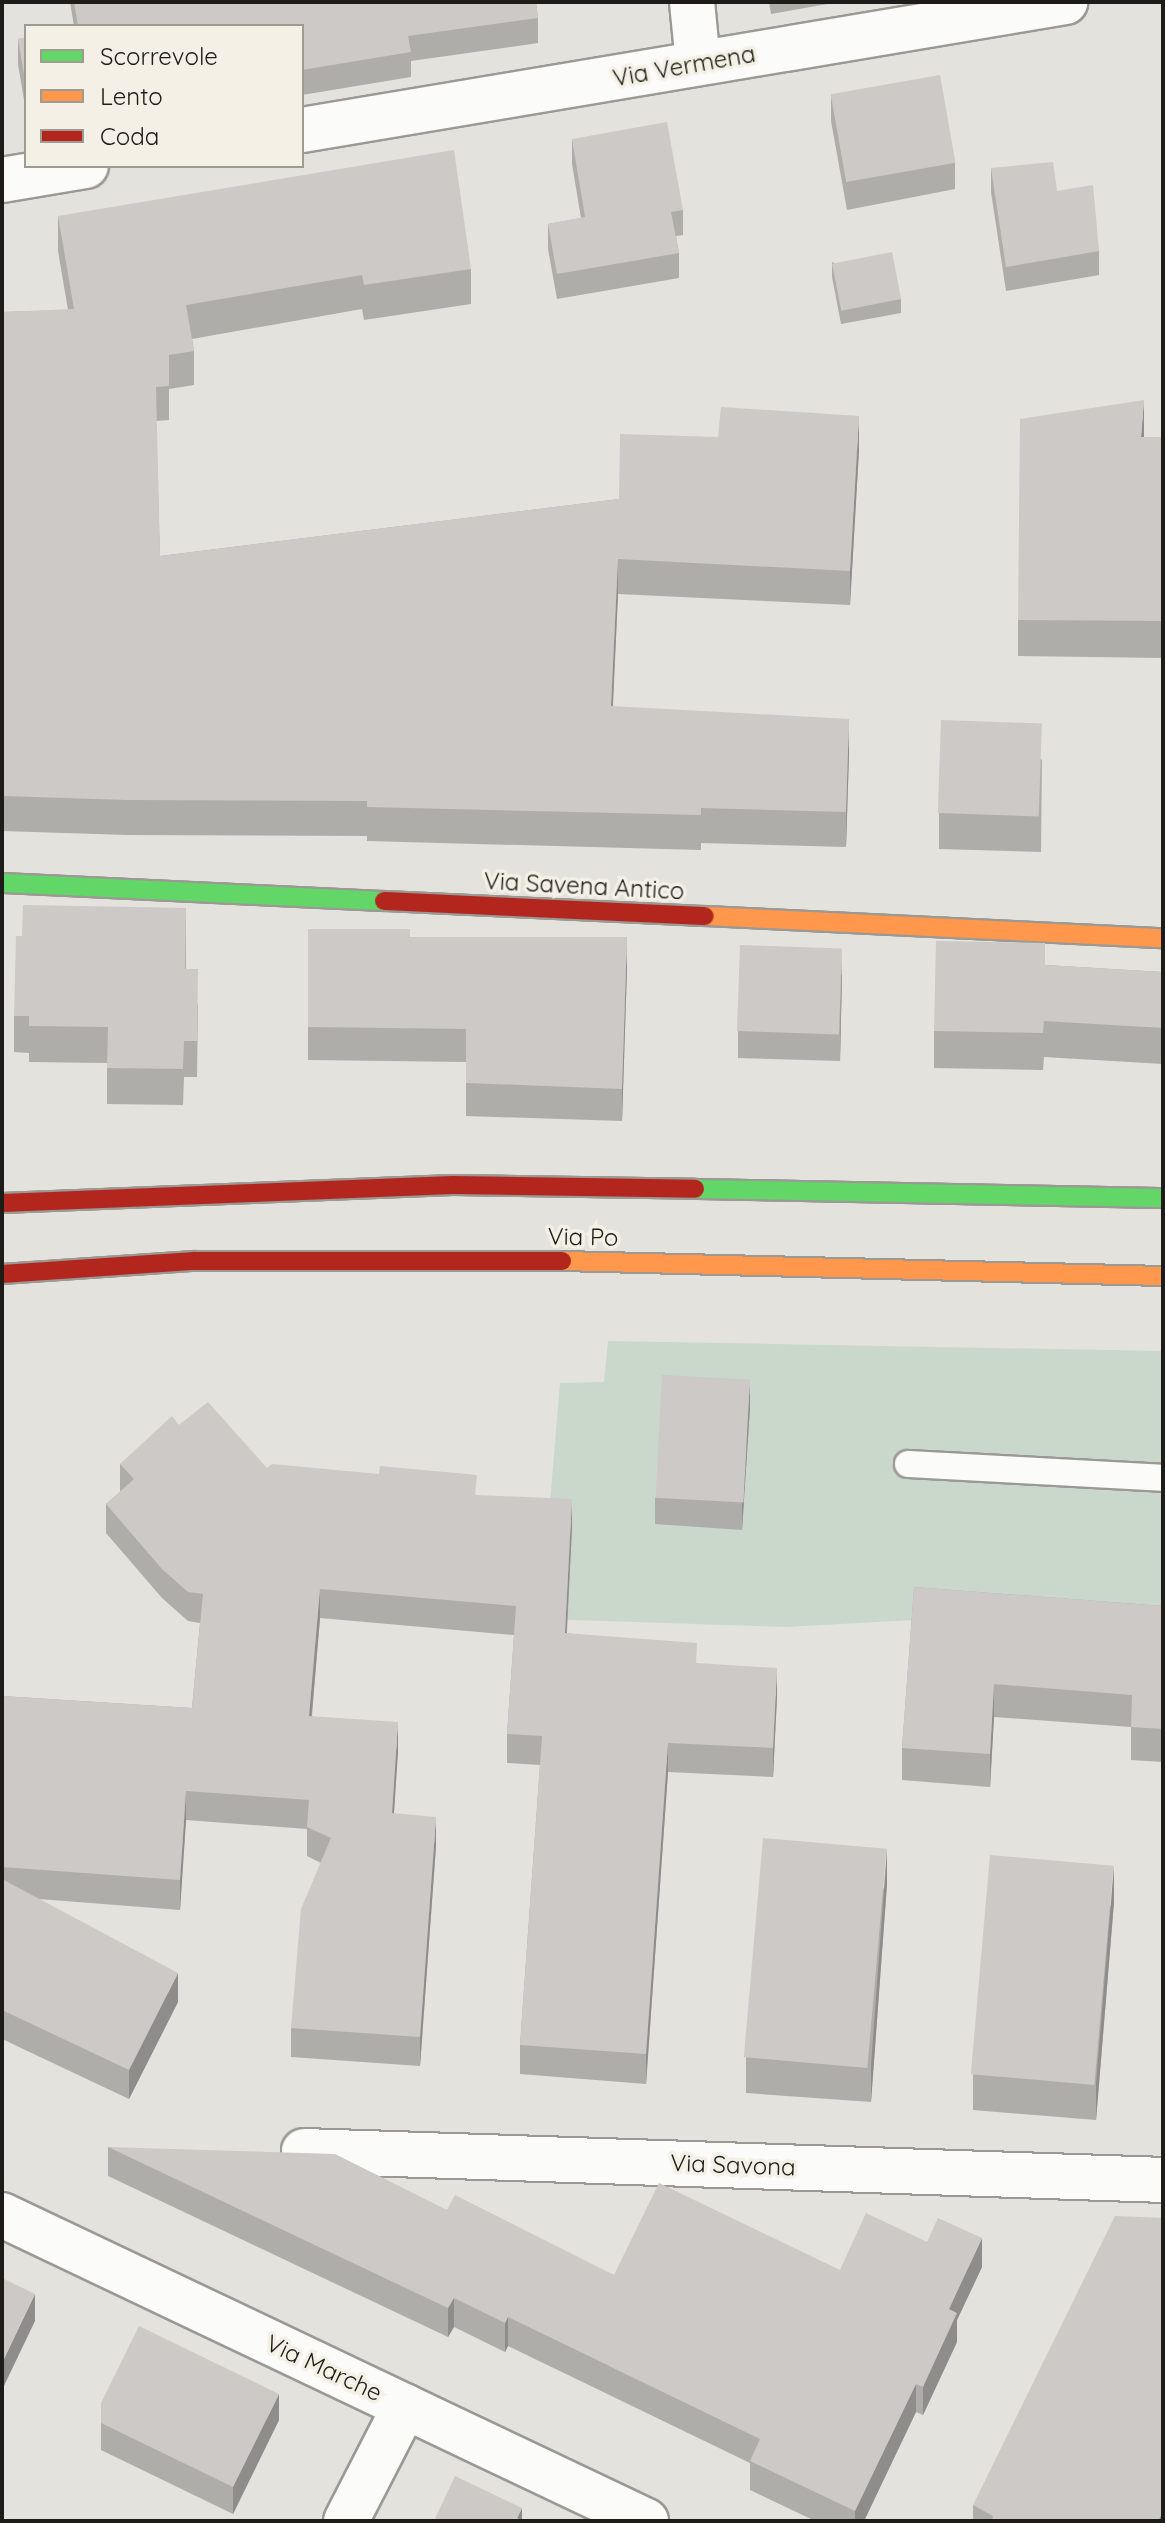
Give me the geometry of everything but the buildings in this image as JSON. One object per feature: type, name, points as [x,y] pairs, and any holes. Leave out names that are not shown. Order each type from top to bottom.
[{"type":"main road","name":"Via Savena Antico","points":[[2,883],[1163,938]]},
{"type":"main road","name":"Via Po","points":[[2,1203],[453,1185],[1163,1198]]},
{"type":"main road","name":"Via Po","points":[[2,1274],[195,1261],[483,1259],[1163,1276]]},
{"type":"street","points":[[692,2],[698,63]]},
{"type":"street","name":"Via Vermena","points":[[304,130],[1065,2]]},
{"type":"street","points":[[2,180],[74,168]]},
{"type":"street","name":"Via Savona","points":[[304,2151],[1163,2180]]},
{"type":"street","name":"Via Marche","points":[[2,2215],[646,2521]]},
{"type":"street","points":[[346,2521],[405,2406]]},
{"type":"lane","points":[[908,1464],[1163,1478]]},
{"type":"green space","points":[[608,1341],[1163,1351],[1163,1638],[914,1620],[787,1627],[543,1619],[570,1571],[572,1529],[548,1527],[560,1383],[604,1382]]},
{"type":"traffic: fast","points":[[2,883],[384,901]]},
{"type":"traffic: fast","points":[[695,1189],[1163,1198]]},
{"type":"traffic: slow","points":[[705,916],[1163,938]]},
{"type":"traffic: slow","points":[[562,1261],[1163,1276]]},
{"type":"traffic: jam","points":[[384,901],[705,916]]},
{"type":"traffic: jam","points":[[2,1203],[453,1185],[695,1189]]},
{"type":"traffic: jam","points":[[2,1274],[195,1261],[562,1261]]}]
